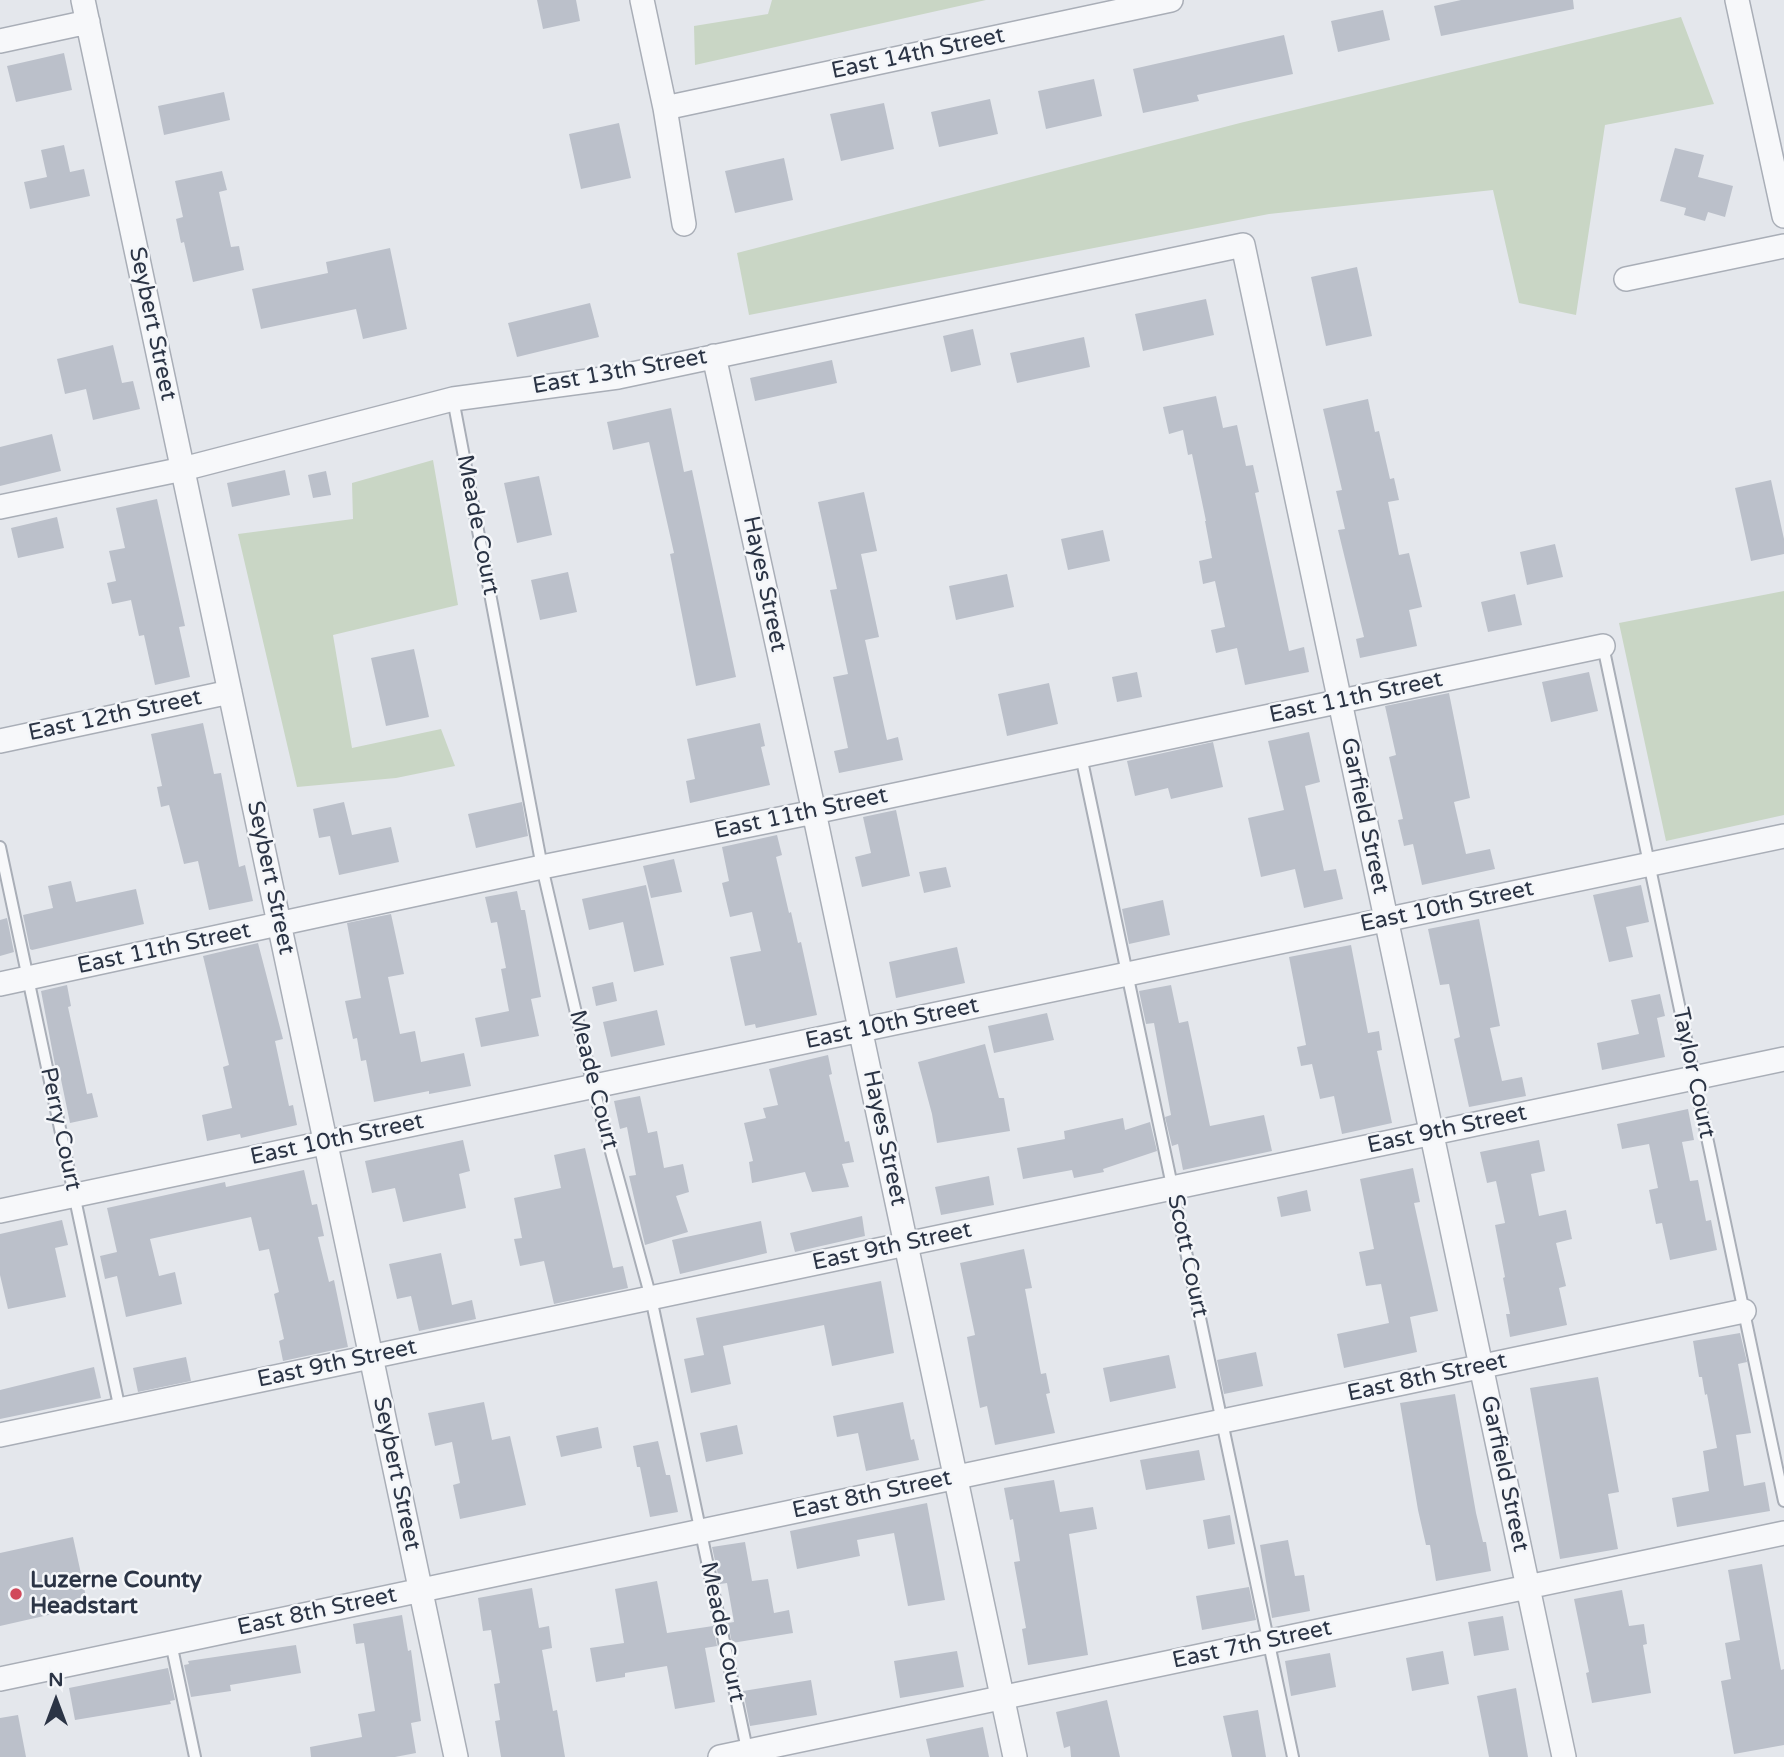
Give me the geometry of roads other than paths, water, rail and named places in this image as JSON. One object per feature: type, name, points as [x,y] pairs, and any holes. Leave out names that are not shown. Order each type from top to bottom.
[{"type":"street","points":[[642,0],[665,108],[684,224]]},
{"type":"street","name":"East 14th Street","points":[[665,108],[1171,0]]},
{"type":"street","points":[[1737,0],[1784,216]]},
{"type":"street","points":[[0,41],[85,11]]},
{"type":"street","name":"Seybert Street","points":[[85,11],[456,1757]]},
{"type":"street","name":"East 13th Street","points":[[0,507],[183,469],[453,399],[618,377],[1243,246]]},
{"type":"street","name":"Garfield Street","points":[[1243,246],[1564,1757]]},
{"type":"street","points":[[1626,279],[1784,246]]},
{"type":"street","name":"Hayes Street","points":[[714,356],[861,1030],[1015,1757]]},
{"type":"street","name":"East 11th Street","points":[[0,984],[542,867],[1602,646]]},
{"type":"street","name":"East 12th Street","points":[[0,741],[230,692]]},
{"type":"street","name":"East 10th Street","points":[[0,1211],[1784,836]]},
{"type":"street","name":"East 9th Street","points":[[0,1435],[1784,1059]]},
{"type":"street","name":"East 8th Street","points":[[0,1679],[1744,1311]]},
{"type":"street","name":"East 7th Street","points":[[720,1757],[748,1754],[1784,1533]]},
{"type":"lane","name":"Meade Court","points":[[453,399],[542,867],[593,1086],[651,1298],[748,1754]]},
{"type":"lane","name":"Taylor Court","points":[[1602,646],[1784,1501]]},
{"type":"lane","name":"Scott Court","points":[[1081,756],[1293,1757]]},
{"type":"lane","name":"Perry Court","points":[[0,847],[120,1410]]},
{"type":"lane","points":[[171,1643],[195,1757]]},
{"type":"place","name":"Luzerne County Headstart","points":[[16,1594]]}]
